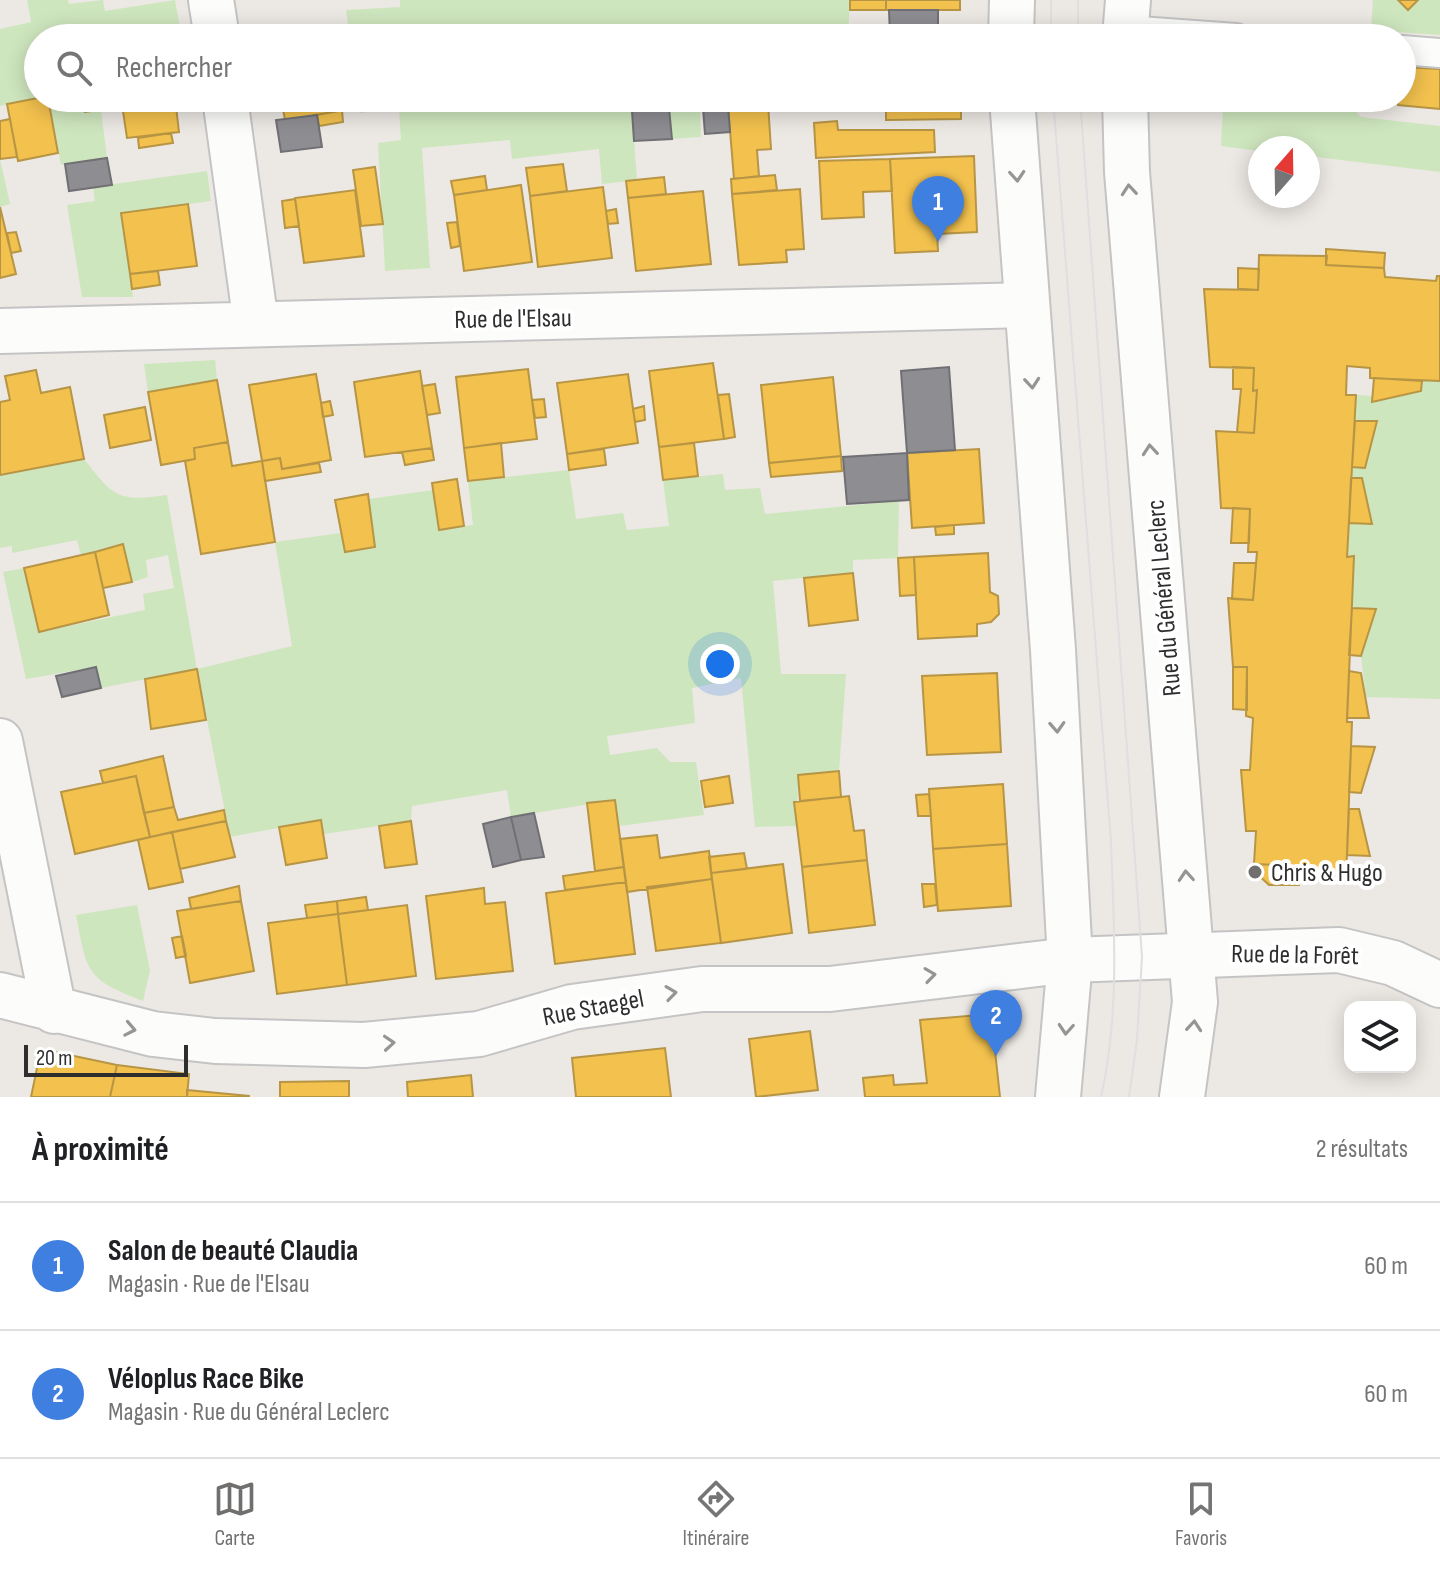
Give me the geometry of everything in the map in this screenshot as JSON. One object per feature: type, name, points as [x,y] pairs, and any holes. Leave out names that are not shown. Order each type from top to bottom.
[{"type":"street","points":[[211,0],[215,24]]},
{"type":"street","points":[[1011,24],[1012,0]]},
{"type":"street","points":[[227,112],[256,324]]},
{"type":"street","points":[[1013,112],[1053,650],[1070,960],[1058,1097]]},
{"type":"street","name":"Rue du Général Leclerc","points":[[1125,112],[1127,172],[1192,954],[1195,1027],[1182,1097]]},
{"type":"street","name":"Rue de l'Elsau","points":[[0,331],[1025,305]]},
{"type":"street","points":[[0,741],[54,1011]]},
{"type":"street","name":"Rue de la Forêt","points":[[1192,954],[1339,950],[1393,963],[1440,985]]},
{"type":"street","name":"Rue Staegel","points":[[0,995],[153,1034],[215,1041],[364,1045],[479,1034],[503,1030],[572,1007],[702,989],[830,989],[1070,960],[1192,954]]},
{"type":"lane","points":[[1416,51],[1440,53]]},
{"type":"green space","points":[[27,0],[68,0],[69,4],[103,0],[105,11],[175,0],[179,24],[24,24],[24,101],[0,106],[0,29],[31,22]]},
{"type":"green space","points":[[400,0],[850,0],[849,24],[348,24],[346,10],[400,7]]},
{"type":"green space","points":[[1373,0],[1398,0],[1408,10],[1418,0],[1440,0],[1440,35],[1416,33],[1416,24],[1371,24]]},
{"type":"green space","points":[[51,112],[101,112],[107,158],[61,165]]},
{"type":"green space","points":[[399,112],[632,112],[637,180],[602,184],[599,149],[512,159],[510,140],[422,148],[430,268],[385,271],[378,143],[401,140]]},
{"type":"green space","points":[[669,112],[700,112],[701,137],[672,139]]},
{"type":"green space","points":[[1223,112],[1357,112],[1361,117],[1440,126],[1440,172],[1320,157],[1320,136],[1248,136],[1248,149],[1221,146]]},
{"type":"green space","points":[[0,159],[10,204],[0,207]]},
{"type":"green space","points":[[207,171],[211,201],[122,213],[133,297],[82,297],[67,205],[95,201],[93,187]]},
{"type":"green space","points":[[215,360],[217,380],[148,392],[144,364]]},
{"type":"green space","points":[[1422,381],[1440,381],[1440,699],[1366,697],[1361,656],[1375,609],[1352,608],[1354,557],[1347,557],[1349,523],[1372,523],[1362,478],[1351,478],[1352,467],[1365,468],[1377,422],[1355,421],[1356,395],[1372,396],[1373,402],[1421,391]]},
{"type":"green space","points":[[84,459],[118,494],[137,498],[167,495],[197,669],[101,688],[95,667],[26,679],[3,572],[24,568],[40,632],[145,610],[143,594],[174,588],[168,555],[146,560],[148,577],[132,582],[123,545],[81,555],[77,540],[12,553],[12,546],[0,548],[0,475]]},
{"type":"green space","points":[[569,470],[576,519],[623,513],[627,530],[669,526],[663,480],[723,474],[725,490],[760,488],[765,514],[899,501],[898,558],[853,560],[853,573],[773,581],[781,674],[846,674],[839,771],[798,775],[797,826],[755,827],[741,678],[692,688],[695,723],[607,736],[610,755],[657,748],[670,762],[696,762],[704,815],[619,826],[614,800],[511,817],[507,790],[412,806],[411,821],[324,834],[320,820],[230,837],[197,669],[292,646],[275,542],[341,533],[345,552],[375,547],[369,499],[433,490],[439,529],[473,525],[468,481]]},
{"type":"green space","points":[[137,905],[150,971],[143,1001],[110,986],[92,972],[83,950],[76,915]]},
{"type":"building: Logements","points":[[850,0],[886,0],[886,10],[850,10]]},
{"type":"building: Logements","points":[[886,0],[960,0],[960,10],[886,10]]},
{"type":"building: Logements","points":[[1398,0],[1418,0],[1408,10]]},
{"type":"building: Logements","points":[[1416,68],[1440,69],[1440,109],[1416,107]]},
{"type":"building: Logements","points":[[24,101],[24,112],[51,112],[58,153],[18,161],[7,104]]},
{"type":"building: Logements","points":[[123,112],[177,112],[179,132],[127,138]]},
{"type":"building: Logements","points":[[284,112],[333,112],[285,120]]},
{"type":"building: Logements","points":[[342,112],[343,122],[319,126],[317,115]]},
{"type":"building: Logements","points":[[728,112],[769,112],[771,149],[757,150],[759,176],[734,179]]},
{"type":"building: Logements","points":[[886,112],[961,112],[961,119],[886,120]]},
{"type":"building: Logements","points":[[10,119],[17,157],[0,159],[0,121]]},
{"type":"building: Logements","points":[[837,121],[838,130],[934,130],[935,152],[816,158],[814,123]]},
{"type":"building: Logements","points":[[171,133],[173,143],[139,148],[138,138]]},
{"type":"building: Logements","points":[[974,156],[977,232],[937,234],[938,251],[895,253],[890,159]]},
{"type":"building: Logements","points":[[890,159],[892,191],[863,192],[864,217],[822,219],[819,161]]},
{"type":"building: Logements","points":[[563,164],[567,191],[530,196],[526,168]]},
{"type":"building: Logements","points":[[375,167],[383,224],[361,226],[353,170]]},
{"type":"building: Logements","points":[[775,175],[777,190],[732,194],[731,179]]},
{"type":"building: Logements","points":[[485,176],[487,190],[454,195],[451,181]]},
{"type":"building: Logements","points":[[664,177],[666,194],[628,198],[626,181]]},
{"type":"building: Logements","points":[[521,185],[532,262],[464,271],[454,195]]},
{"type":"building: Logements","points":[[603,187],[612,258],[538,267],[530,196]]},
{"type":"building: Logements","points":[[800,189],[804,249],[786,250],[787,262],[739,265],[732,194]]},
{"type":"building: Logements","points":[[355,190],[364,256],[304,263],[295,198]]},
{"type":"building: Logements","points":[[703,191],[711,264],[636,271],[628,198]]},
{"type":"building: Logements","points":[[295,199],[299,226],[285,228],[282,201]]},
{"type":"building: Logements","points":[[188,204],[197,266],[130,274],[121,213]]},
{"type":"building: Logements","points":[[0,207],[16,274],[0,278]]},
{"type":"building: Logements","points":[[616,209],[618,223],[608,224],[606,211]]},
{"type":"building: Logements","points":[[457,222],[460,246],[451,248],[447,223]]},
{"type":"building: Logements","points":[[16,232],[21,251],[11,253],[7,233]]},
{"type":"building: Logements","points":[[1326,249],[1385,253],[1384,268],[1326,265]]},
{"type":"building: Logements","points":[[1259,255],[1327,256],[1326,265],[1384,268],[1385,277],[1436,281],[1440,276],[1440,381],[1370,378],[1370,368],[1347,366],[1346,395],[1356,395],[1347,557],[1354,556],[1347,722],[1352,722],[1346,878],[1278,877],[1279,865],[1254,864],[1256,831],[1246,831],[1241,770],[1250,770],[1253,718],[1246,716],[1247,667],[1233,667],[1228,598],[1253,600],[1257,552],[1248,552],[1250,509],[1221,508],[1216,431],[1254,433],[1257,390],[1253,391],[1254,368],[1210,367],[1204,289],[1258,290]]},
{"type":"building: Logements","points":[[1238,268],[1259,269],[1258,290],[1238,289]]},
{"type":"building: Logements","points":[[158,271],[160,285],[132,289],[130,274]]},
{"type":"building: Logements","points":[[713,363],[724,439],[659,447],[649,371]]},
{"type":"building: Logements","points":[[1233,367],[1254,368],[1253,391],[1257,390],[1254,433],[1237,432],[1241,389],[1233,389]]},
{"type":"building: Logements","points":[[528,369],[537,439],[464,448],[456,377]]},
{"type":"building: Logements","points":[[36,370],[41,393],[70,387],[84,459],[0,475],[0,402],[10,400],[5,376]]},
{"type":"building: Logements","points":[[420,371],[432,448],[365,457],[354,382]]},
{"type":"building: Logements","points":[[316,374],[331,460],[282,469],[280,458],[262,461],[249,385]]},
{"type":"building: Logements","points":[[628,374],[638,443],[567,454],[557,383]]},
{"type":"building: Logements","points":[[833,377],[841,456],[769,463],[761,385]]},
{"type":"building: Logements","points":[[1374,378],[1422,381],[1421,391],[1372,402]]},
{"type":"building: Logements","points":[[217,380],[228,442],[194,448],[195,459],[161,465],[148,392]]},
{"type":"building: Logements","points":[[435,384],[440,413],[427,415],[422,386]]},
{"type":"building: Logements","points":[[729,394],[735,437],[724,439],[718,395]]},
{"type":"building: Logements","points":[[544,399],[546,417],[535,418],[532,400]]},
{"type":"building: Logements","points":[[330,401],[333,415],[323,417],[321,403]]},
{"type":"building: Logements","points":[[644,406],[645,420],[635,422],[633,409]]},
{"type":"building: Logements","points":[[145,407],[151,440],[110,448],[104,415]]},
{"type":"building: Logements","points":[[1355,421],[1377,421],[1365,468],[1352,467]]},
{"type":"building: Logements","points":[[228,442],[232,466],[262,461],[275,542],[201,554],[185,461],[195,459],[194,448]]},
{"type":"building: Logements","points":[[501,443],[504,477],[468,481],[464,448]]},
{"type":"building: Logements","points":[[694,443],[698,476],[663,480],[659,447]]},
{"type":"building: Logements","points":[[432,448],[434,460],[405,465],[402,452]]},
{"type":"building: Logements","points":[[604,449],[606,465],[569,470],[567,454]]},
{"type":"building: Logements","points":[[979,449],[984,523],[912,528],[907,453]]},
{"type":"building: Logements","points":[[841,456],[842,471],[771,477],[769,463]]},
{"type":"building: Logements","points":[[280,458],[282,469],[319,463],[321,472],[265,481],[262,461]]},
{"type":"building: Logements","points":[[1351,478],[1362,478],[1372,524],[1349,523]]},
{"type":"building: Logements","points":[[457,479],[464,526],[439,530],[432,483]]},
{"type":"building: Logements","points":[[368,494],[375,547],[345,552],[335,500]]},
{"type":"building: Logements","points":[[1233,508],[1250,509],[1249,543],[1231,543]]},
{"type":"building: Logements","points":[[954,525],[954,534],[936,535],[935,527]]},
{"type":"building: Logements","points":[[123,544],[132,582],[103,588],[95,552]]},
{"type":"building: Logements","points":[[95,552],[109,615],[39,632],[24,568]]},
{"type":"building: Logements","points":[[988,553],[990,592],[998,596],[999,614],[991,622],[977,624],[977,636],[918,639],[914,557]]},
{"type":"building: Logements","points":[[914,557],[916,595],[900,596],[898,558]]},
{"type":"building: Logements","points":[[1234,563],[1256,563],[1253,600],[1232,599]]},
{"type":"building: Logements","points":[[853,573],[858,620],[809,626],[804,578]]},
{"type":"building: Logements","points":[[1352,608],[1376,609],[1361,656],[1349,655]]},
{"type":"building: Logements","points":[[1233,667],[1247,667],[1247,710],[1233,709]]},
{"type":"building: Logements","points":[[197,669],[206,720],[151,729],[145,679]]},
{"type":"building: Logements","points":[[1349,671],[1361,673],[1369,718],[1347,718]]},
{"type":"building: Logements","points":[[997,673],[1001,752],[927,755],[922,676]]},
{"type":"building: Logements","points":[[1351,746],[1375,747],[1361,793],[1349,792]]},
{"type":"building: Logements","points":[[163,756],[174,807],[144,813],[136,776],[103,783],[100,771]]},
{"type":"building: Logements","points":[[839,771],[841,797],[800,801],[798,775]]},
{"type":"building: Logements","points":[[136,776],[150,837],[75,854],[61,792]]},
{"type":"building: Logements","points":[[729,776],[733,803],[705,807],[701,781]]},
{"type":"building: Logements","points":[[1003,784],[1007,844],[933,849],[929,789]]},
{"type":"building: Logements","points":[[929,794],[931,816],[918,816],[916,795]]},
{"type":"building: Logements","points":[[849,796],[854,831],[864,830],[867,860],[802,867],[794,802]]},
{"type":"building: Logements","points":[[615,800],[624,867],[595,871],[587,803]]},
{"type":"building: Logements","points":[[174,807],[178,820],[224,810],[226,821],[150,837],[144,813]]},
{"type":"building: Logements","points":[[1349,809],[1359,809],[1370,856],[1347,855]]},
{"type":"building: Logements","points":[[321,820],[327,858],[286,865],[279,827]]},
{"type":"building: Logements","points":[[226,821],[235,857],[180,869],[172,832]]},
{"type":"building: Logements","points":[[411,821],[417,864],[385,868],[379,826]]},
{"type":"building: Logements","points":[[172,832],[183,882],[149,889],[138,840]]},
{"type":"building: Logements","points":[[657,835],[660,858],[709,851],[712,879],[627,892],[620,839]]},
{"type":"building: Logements","points":[[1007,844],[1011,906],[938,911],[933,849]]},
{"type":"building: Logements","points":[[744,853],[747,869],[711,873],[709,857]]},
{"type":"building: Logements","points":[[867,860],[875,925],[809,933],[802,867]]},
{"type":"building: Logements","points":[[783,864],[792,933],[721,943],[711,873]]},
{"type":"building: Logements","points":[[1254,864],[1279,865],[1278,877],[1300,878],[1299,885],[1269,885],[1255,872]]},
{"type":"building: Logements","points":[[624,867],[626,882],[565,890],[563,876]]},
{"type":"building: Logements","points":[[712,879],[721,943],[656,951],[647,887]]},
{"type":"building: Logements","points":[[626,882],[635,954],[555,964],[546,893]]},
{"type":"building: Logements","points":[[922,884],[935,884],[937,905],[924,907]]},
{"type":"building: Logements","points":[[239,886],[241,901],[191,909],[189,898]]},
{"type":"building: Logements","points":[[484,888],[485,904],[505,902],[513,971],[436,979],[426,896]]},
{"type":"building: Logements","points":[[366,897],[368,910],[338,914],[337,901]]},
{"type":"building: Logements","points":[[241,901],[254,971],[190,983],[177,911]]},
{"type":"building: Logements","points":[[337,901],[338,914],[307,918],[305,905]]},
{"type":"building: Logements","points":[[407,905],[416,976],[347,985],[338,914]]},
{"type":"building: Logements","points":[[338,914],[347,985],[277,994],[268,923]]},
{"type":"building: Logements","points":[[182,936],[186,956],[176,958],[172,938]]},
{"type":"building: Logements","points":[[991,1014],[1000,1097],[865,1097],[863,1078],[893,1075],[894,1085],[927,1083],[920,1020]]},
{"type":"building: Logements","points":[[810,1031],[818,1090],[756,1097],[749,1039]]},
{"type":"building: Logements","points":[[665,1048],[671,1097],[576,1097],[572,1058]]},
{"type":"building: Logements","points":[[41,1049],[117,1065],[110,1097],[31,1097]]},
{"type":"building: Logements","points":[[117,1065],[189,1074],[187,1097],[110,1097]]},
{"type":"building: Logements","points":[[471,1075],[473,1097],[408,1097],[407,1082]]},
{"type":"building: Logements","points":[[349,1081],[349,1097],[280,1097],[280,1082]]},
{"type":"building: Logements","points":[[187,1090],[249,1096],[249,1097],[187,1097]]},
{"type":"building: Industrie","points":[[889,10],[938,10],[938,24],[890,24]]},
{"type":"building: Industrie","points":[[632,112],[669,112],[672,139],[634,141]]},
{"type":"building: Industrie","points":[[703,112],[728,112],[730,132],[705,134]]},
{"type":"building: Industrie","points":[[317,115],[322,147],[281,152],[276,120]]},
{"type":"building: Industrie","points":[[107,158],[112,185],[69,191],[65,164]]},
{"type":"building: Industrie","points":[[949,367],[955,450],[907,453],[901,371]]},
{"type":"building: Industrie","points":[[907,453],[909,500],[847,504],[843,457]]},
{"type":"building: Industrie","points":[[96,667],[101,688],[62,697],[56,676]]},
{"type":"building: Industrie","points":[[534,813],[544,857],[521,860],[511,817]]},
{"type":"building: Industrie","points":[[511,817],[521,860],[493,867],[483,824]]},
{"type":"tram line","points":[[1051,0],[1051,24]]},
{"type":"tram line","points":[[1078,0],[1078,24]]},
{"type":"tram line","points":[[1054,112],[1111,842],[1113,1002],[1101,1097]]},
{"type":"tram line","points":[[1081,112],[1142,957],[1137,1040],[1129,1097]]},
{"type":"place","name":"Salon de beauté Claudia","points":[[938,242]]},
{"type":"place","name":"Chris & Hugo","points":[[1255,872]]},
{"type":"place","name":"Véloplus Race Bike","points":[[996,1056]]}]
